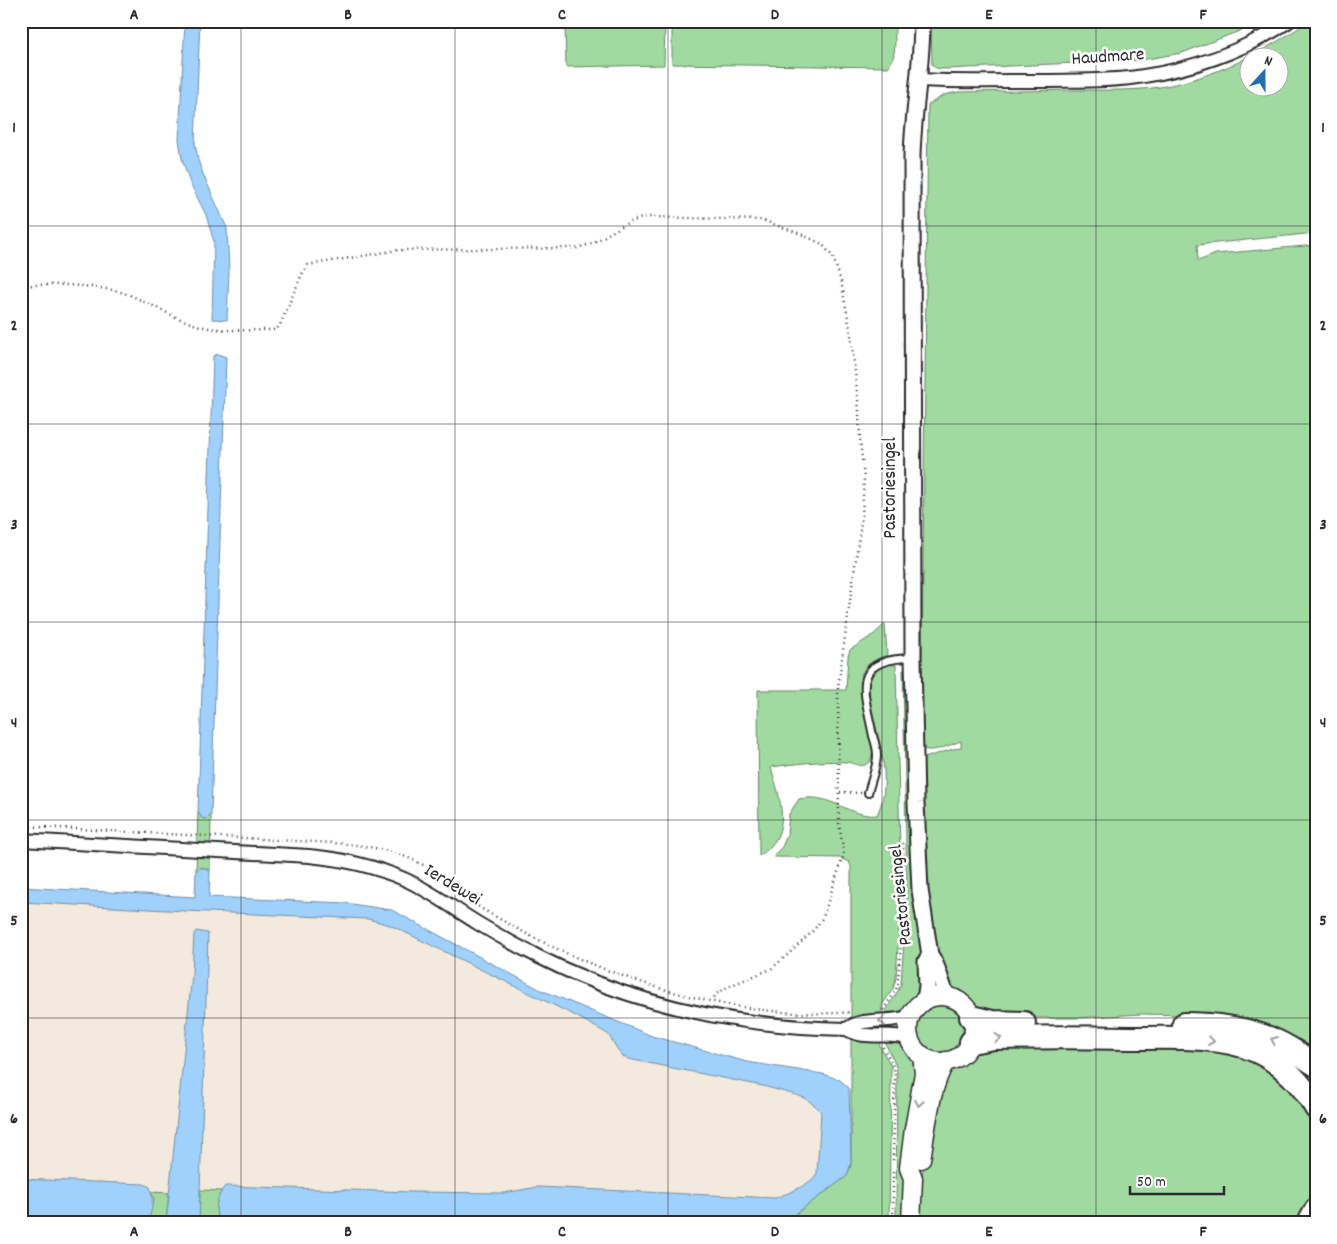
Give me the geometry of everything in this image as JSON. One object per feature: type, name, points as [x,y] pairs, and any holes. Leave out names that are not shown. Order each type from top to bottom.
[{"type":"highway","points":[[971,1017],[992,1022],[1215,1025],[1250,1032],[1277,1041],[1316,1065]]},
{"type":"highway","points":[[971,1042],[994,1038],[1181,1038],[1235,1044],[1256,1050],[1281,1066],[1293,1077],[1316,1108]]},
{"type":"highway","points":[[1309,1223],[1316,1210]]},
{"type":"main road","points":[[936,996],[948,997],[962,1004],[971,1017],[974,1030],[971,1042],[962,1054],[946,1061],[933,1060],[922,1055],[912,1045],[908,1027],[910,1016],[915,1008],[925,1000],[936,996]]},
{"type":"main road","points":[[910,1223],[913,1178],[909,1168],[924,1073],[922,1055]]},
{"type":"main road","points":[[913,1178],[918,1170],[938,1078],[946,1061]]},
{"type":"street","name":"Pastoriesingel","points":[[922,21],[912,157],[913,658],[917,833],[920,890],[930,955],[935,960],[941,983],[948,997]]},
{"type":"street","name":"Haudmare","points":[[919,80],[947,82],[1095,80],[1143,76],[1199,64],[1239,49],[1289,21]]},
{"type":"street","name":"Ierdewei","points":[[21,840],[309,856],[349,861],[378,869],[426,890],[488,929],[538,957],[623,992],[675,1008],[750,1022],[795,1027],[847,1029],[852,1033],[894,1035],[910,1038]]},
{"type":"street","name":"Pastoriesingel","points":[[925,1000],[927,990],[926,961],[930,955]]},
{"type":"street","name":"Ierdewei","points":[[847,1029],[853,1024],[899,1020],[910,1016]]},
{"type":"lane","points":[[868,793],[877,754],[865,695],[865,683],[868,674],[875,665],[886,660],[913,658]]},
{"type":"path","points":[[21,286],[55,285],[111,290],[129,295],[203,327],[273,330],[277,329],[280,325],[306,267],[317,263],[406,250],[577,248],[591,244],[639,218],[651,217],[762,220],[818,241],[829,251],[835,263],[851,334],[864,478],[862,515],[838,687],[839,828],[844,854],[828,905],[814,930],[771,969],[716,993],[713,1000]]},
{"type":"path","points":[[840,792],[868,793]]},
{"type":"path","points":[[882,1014],[885,1005],[896,990],[898,982],[904,904],[903,835]]},
{"type":"path","points":[[882,1042],[894,1072],[893,1223]]},
{"type":"shaded area","points":[[21,902],[368,919],[390,925],[574,1015],[608,1034],[621,1055],[628,1059],[763,1086],[805,1098],[821,1113],[817,1173],[815,1178],[788,1194],[775,1198],[538,1187],[504,1193],[225,1186],[222,1191],[200,1190],[208,933],[204,931],[194,934],[192,975],[169,1193],[151,1192],[150,1187],[144,1184],[21,1179]]},
{"type":"green space","points":[[565,21],[665,21],[664,65],[566,67]]},
{"type":"green space","points":[[672,21],[895,21],[895,45],[893,57],[888,67],[672,64]]},
{"type":"green space","points":[[931,21],[1260,21],[1250,27],[1182,53],[1141,60],[945,69],[936,68],[932,65]]},
{"type":"green space","points":[[1309,21],[1316,21],[1316,233],[1197,245],[1198,261],[1216,254],[1316,245],[1316,1054],[1188,1015],[1142,1014],[1075,1018],[992,1018],[976,1010],[947,984],[939,966],[928,909],[921,759],[961,748],[961,741],[931,750],[921,748],[928,105],[944,95],[958,92],[1120,90],[1160,87],[1200,77],[1240,61],[1240,98],[1290,98],[1290,48],[1265,48]]},
{"type":"green space","points":[[885,624],[887,655],[875,660],[864,669],[860,684],[872,744],[871,759],[865,765],[848,762],[827,762],[771,767],[782,815],[781,827],[770,847],[759,856],[758,690],[846,690],[850,650],[873,635]]},
{"type":"green space","points":[[886,664],[896,665],[901,899],[896,978],[893,989],[882,1005],[879,1038],[880,1046],[891,1066],[889,1223],[783,1223],[847,1176],[851,1165],[851,866],[849,862],[840,858],[774,857],[782,847],[787,835],[789,814],[799,799],[821,799],[858,813],[877,815],[884,793],[884,770],[871,707],[870,685],[872,676],[877,669]]},
{"type":"green space","points":[[903,670],[907,672],[924,980],[919,994],[911,1005],[900,1012],[885,1016],[901,983],[907,900]]},
{"type":"green space","points":[[198,812],[202,818],[207,819],[211,815],[210,871],[200,868],[196,871]]},
{"type":"green space","points":[[940,1006],[953,1010],[959,1016],[963,1029],[959,1042],[953,1048],[940,1052],[927,1048],[921,1042],[917,1029],[921,1016],[927,1010]]},
{"type":"green space","points":[[885,1039],[904,1043],[917,1061],[905,1171],[902,1223],[896,1223],[897,1073]]},
{"type":"green space","points":[[985,1048],[1189,1048],[1232,1054],[1256,1063],[1275,1075],[1292,1091],[1310,1122],[1315,1141],[1316,1171],[1308,1203],[1296,1223],[918,1223],[920,1187],[926,1153],[948,1069]]},
{"type":"green space","points":[[200,1190],[222,1191],[218,1198],[217,1207],[219,1223],[199,1223]]},
{"type":"green space","points":[[151,1192],[169,1193],[166,1223],[121,1223],[146,1222],[154,1200]]},
{"type":"water","points":[[185,21],[200,21],[195,143],[203,174],[227,228],[229,270],[227,320],[212,319],[214,242],[206,215],[190,183],[182,159],[179,139]]},
{"type":"water","points":[[218,354],[226,357],[211,815],[207,819],[202,818],[198,812],[213,356]]},
{"type":"water","points":[[199,868],[205,868],[210,871],[209,897],[345,903],[392,910],[541,990],[652,1036],[747,1062],[823,1074],[840,1080],[849,1088],[851,1163],[847,1176],[783,1223],[219,1223],[217,1204],[225,1186],[504,1193],[538,1187],[775,1198],[805,1185],[817,1173],[821,1113],[819,1109],[805,1098],[796,1095],[763,1086],[628,1059],[621,1055],[608,1034],[574,1015],[390,925],[368,919],[21,902],[21,887],[195,897],[196,871]]},
{"type":"water","points":[[196,931],[208,933],[199,1223],[166,1223],[192,975],[194,934]]},
{"type":"water","points":[[21,1179],[144,1184],[150,1187],[152,1209],[146,1222],[21,1221]]}]
